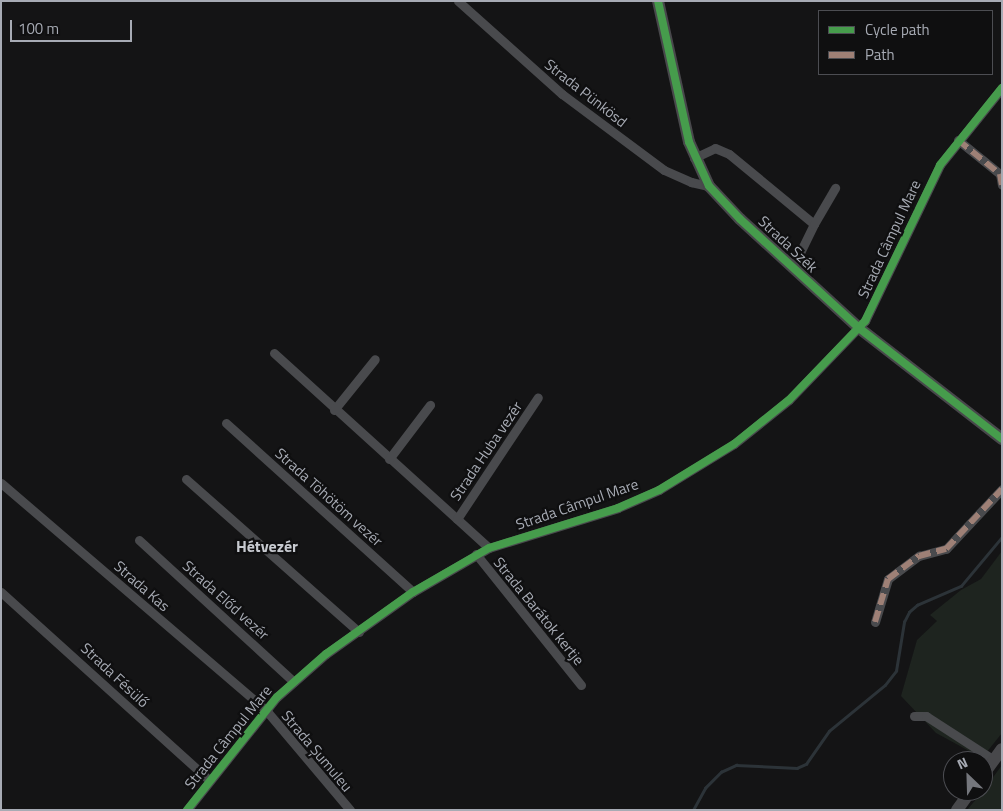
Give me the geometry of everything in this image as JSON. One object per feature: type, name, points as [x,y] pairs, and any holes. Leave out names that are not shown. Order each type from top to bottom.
[{"type":"street","name":"Strada Pünkösd","points":[[458,1],[562,94],[664,170],[691,182],[709,186]]},
{"type":"street","name":"Strada Szék","points":[[658,1],[694,158],[709,186],[859,328],[1002,439]]},
{"type":"street","name":"Strada Câmpul Mare","points":[[187,810],[265,709],[294,682],[413,592],[489,548],[618,508],[680,478],[761,424],[859,328],[888,276],[923,197],[958,140],[1002,88]]},
{"type":"street","points":[[958,140],[1001,174],[1002,185]]},
{"type":"street","points":[[694,158],[715,148],[729,154],[814,224]]},
{"type":"street","points":[[793,267],[814,224],[835,188]]},
{"type":"street","name":"Strada Huba vezér","points":[[274,353],[334,410],[489,548]]},
{"type":"street","points":[[334,410],[375,359]]},
{"type":"street","name":"Strada Huba vezér","points":[[457,520],[538,397]]},
{"type":"street","points":[[389,459],[430,405]]},
{"type":"street","name":"Strada Töhötöm vezér","points":[[226,423],[413,592]]},
{"type":"street","points":[[186,480],[359,632]]},
{"type":"street","name":"Strada Kas","points":[[1,483],[265,709]]},
{"type":"street","points":[[875,622],[888,579],[919,556],[946,549],[1002,489]]},
{"type":"street","name":"Strada Előd vezér","points":[[139,540],[294,682]]},
{"type":"street","name":"Strada Barátok kertje","points":[[476,554],[581,685]]},
{"type":"street","name":"Strada Fésülő","points":[[1,592],[209,780]]},
{"type":"street","name":"Strada Șumuleu","points":[[265,709],[350,810]]},
{"type":"street","points":[[914,716],[926,716],[998,755]]},
{"type":"shaded area","points":[[1002,551],[1002,733],[988,751],[969,751],[936,733],[901,696],[917,640],[937,621],[930,615],[961,590],[981,579]]},
{"type":"shaded area","points":[[1002,765],[1002,810],[967,810],[975,801],[993,801],[993,777]]},
{"type":"waterway","points":[[693,810],[705,788],[721,772],[736,765],[797,768],[806,764],[829,731],[885,685],[896,671],[904,622],[909,612],[917,605],[961,586],[1002,537]]},
{"type":"marked path","points":[[958,140],[1000,174],[1002,185]]},
{"type":"marked path","points":[[875,622],[888,579],[919,556],[946,549],[1002,489]]},
{"type":"cycle path","points":[[658,1],[689,142],[709,186],[740,219],[859,328],[1002,439]]},
{"type":"cycle path","points":[[187,810],[277,697],[326,654],[413,592],[489,548],[618,508],[659,490],[734,444],[789,400],[865,321],[940,165],[1002,88]]},
{"type":"district","name":"Hétvezér","points":[[267,546]]}]
